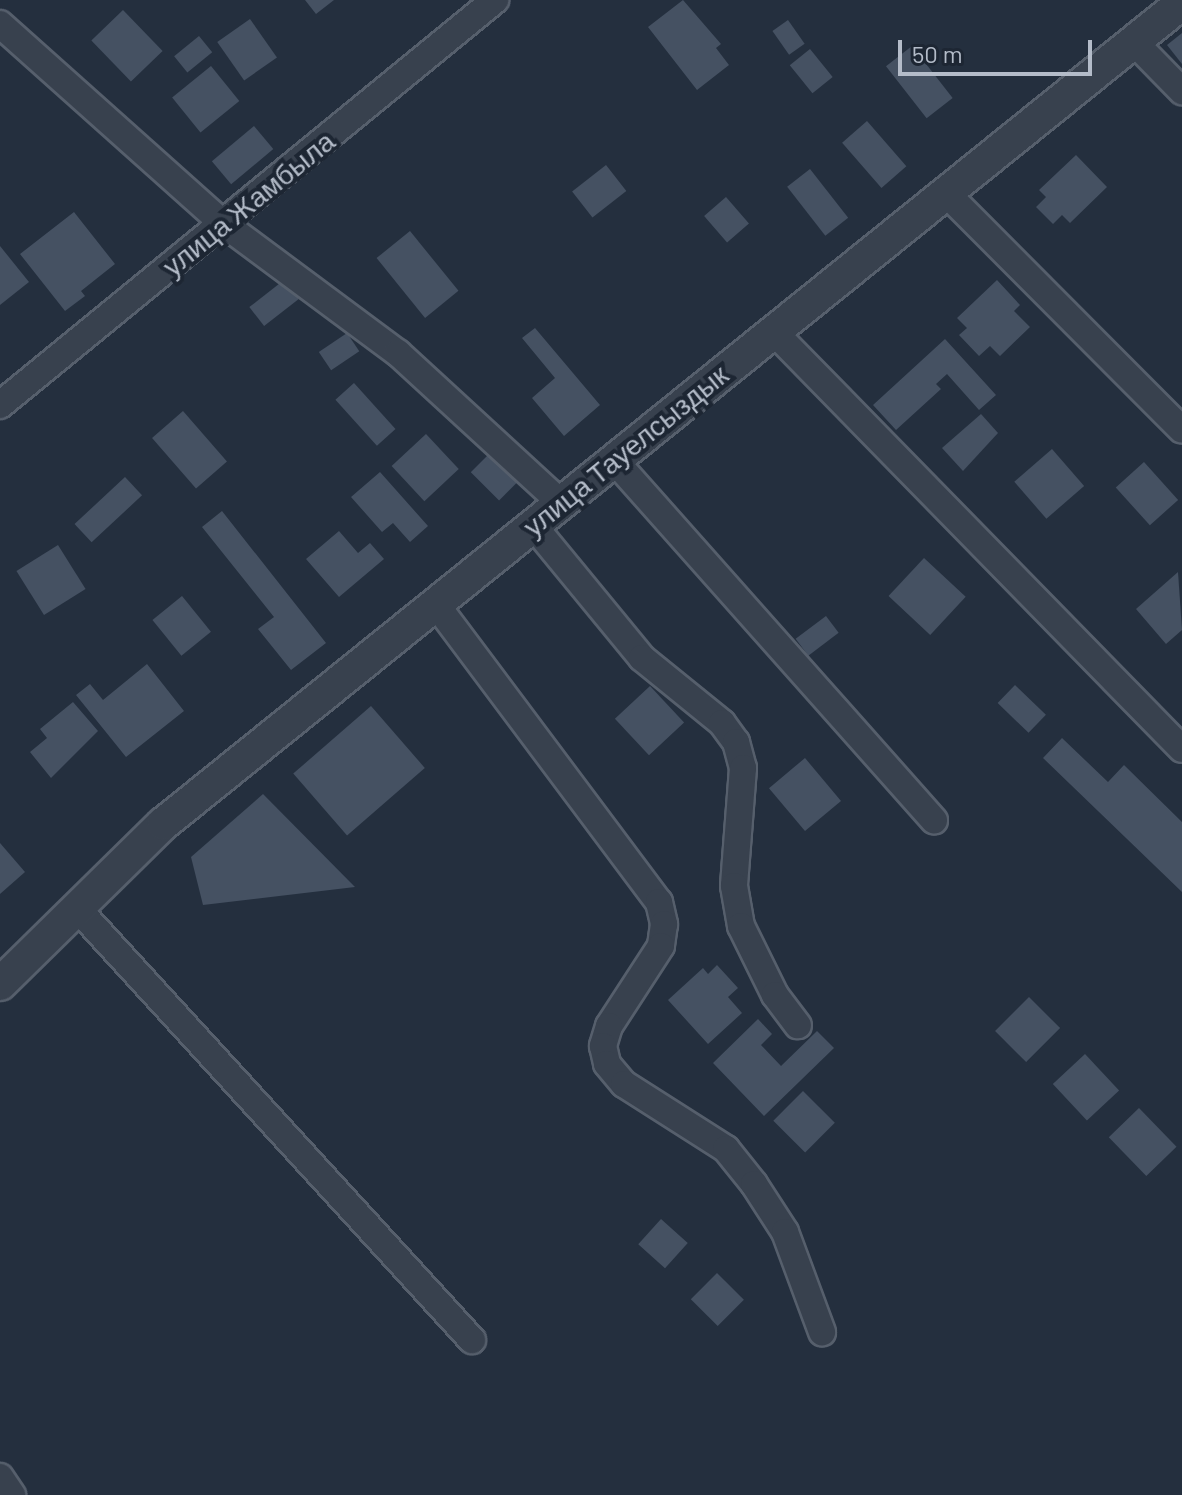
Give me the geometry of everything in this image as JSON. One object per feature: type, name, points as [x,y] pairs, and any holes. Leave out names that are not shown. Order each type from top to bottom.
[{"type":"street","name":"улица Жамбыла","points":[[0,405],[495,0]]},
{"type":"street","name":"улица Тауелсыздык","points":[[0,984],[163,824],[1182,3]]},
{"type":"street","points":[[0,24],[224,224],[398,353],[560,502]]},
{"type":"street","points":[[1134,42],[1182,91]]},
{"type":"street","points":[[946,193],[1182,430]]},
{"type":"street","points":[[774,332],[1182,749]]},
{"type":"street","points":[[614,460],[934,820]]},
{"type":"street","points":[[532,524],[642,658],[722,723],[736,742],[743,768],[734,886],[741,926],[775,995],[798,1025]]},
{"type":"street","points":[[435,603],[659,902],[661,946],[609,1026],[603,1046],[607,1064],[624,1084],[726,1149],[785,1232],[822,1332]]},
{"type":"street","points":[[76,907],[472,1340]]},
{"type":"street","points":[[0,1477],[12,1495]]},
{"type":"building","points":[[305,0],[334,0],[316,14]]},
{"type":"building","points":[[683,0],[721,44],[716,48],[729,65],[697,90],[648,27]]},
{"type":"building","points":[[123,10],[163,51],[131,82],[91,41]]},
{"type":"building","points":[[250,19],[277,58],[244,80],[217,42]]},
{"type":"building","points":[[788,20],[805,44],[789,55],[772,31]]},
{"type":"building","points":[[1182,33],[1182,64],[1167,45]]},
{"type":"building","points":[[199,36],[212,52],[187,72],[174,56]]},
{"type":"building","points":[[912,46],[953,98],[927,118],[886,66]]},
{"type":"building","points":[[810,49],[833,77],[812,93],[790,65]]},
{"type":"building","points":[[211,66],[239,101],[200,132],[172,97]]},
{"type":"building","points":[[867,121],[906,166],[881,188],[842,143]]},
{"type":"building","points":[[254,126],[273,149],[231,184],[212,161]]},
{"type":"building","points":[[1076,155],[1107,187],[1070,223],[1062,215],[1053,224],[1036,207],[1046,197],[1039,190]]},
{"type":"building","points":[[606,165],[626,191],[592,217],[572,191]]},
{"type":"building","points":[[810,169],[848,218],[825,236],[787,187]]},
{"type":"building","points":[[726,197],[749,223],[727,242],[704,216]]},
{"type":"building","points":[[74,212],[115,264],[81,291],[85,296],[65,311],[20,254]]},
{"type":"building","points":[[410,231],[458,291],[425,318],[377,258]]},
{"type":"building","points":[[0,246],[29,282],[0,305]]},
{"type":"building","points":[[284,280],[299,299],[264,326],[249,307]]},
{"type":"building","points":[[997,280],[1020,305],[1014,311],[1030,327],[1000,356],[990,346],[979,356],[959,335],[967,328],[957,318]]},
{"type":"building","points":[[535,328],[600,405],[564,436],[532,398],[555,378],[522,338]]},
{"type":"building","points":[[347,333],[359,351],[331,370],[319,352]]},
{"type":"building","points":[[945,339],[996,395],[979,410],[947,374],[936,384],[941,389],[896,430],[873,405]]},
{"type":"building","points":[[354,383],[395,429],[377,446],[335,400]]},
{"type":"building","points":[[183,411],[227,462],[196,488],[152,438]]},
{"type":"building","points":[[981,414],[998,433],[963,471],[942,448]]},
{"type":"building","points":[[426,434],[459,469],[424,501],[392,466]]},
{"type":"building","points":[[1052,449],[1084,486],[1046,519],[1014,482]]},
{"type":"building","points":[[492,451],[520,479],[499,500],[471,472]]},
{"type":"building","points":[[1144,462],[1178,500],[1150,525],[1116,487]]},
{"type":"building","points":[[380,472],[428,526],[410,542],[393,523],[382,532],[351,497]]},
{"type":"building","points":[[125,477],[142,495],[92,542],[75,524]]},
{"type":"building","points":[[222,511],[326,643],[291,670],[258,629],[274,617],[202,527]]},
{"type":"building","points":[[339,531],[358,553],[370,543],[384,559],[339,597],[306,559]]},
{"type":"building","points":[[58,545],[86,589],[44,615],[16,571]]},
{"type":"building","points":[[924,558],[966,597],[930,635],[889,596]]},
{"type":"building","points":[[1178,572],[1182,630],[1166,644],[1136,609]]},
{"type":"building","points":[[182,596],[211,632],[181,656],[152,620]]},
{"type":"building","points":[[826,616],[839,633],[808,656],[796,639]]},
{"type":"building","points":[[147,664],[184,711],[126,757],[76,695],[90,684],[103,700]]},
{"type":"building","points":[[1015,685],[1046,715],[1029,733],[998,703]]},
{"type":"building","points":[[650,686],[684,723],[649,755],[615,719]]},
{"type":"building","points":[[73,702],[98,731],[51,778],[30,752],[47,738],[40,729]]},
{"type":"building","points":[[371,706],[425,768],[347,835],[293,774]]},
{"type":"building","points":[[1062,738],[1108,782],[1124,765],[1182,822],[1182,892],[1043,758]]},
{"type":"building","points":[[805,758],[841,801],[805,831],[769,788]]},
{"type":"building","points":[[263,794],[355,887],[203,905],[191,857]]},
{"type":"building","points":[[0,843],[25,872],[0,894]]},
{"type":"building","points":[[717,965],[738,988],[728,997],[742,1013],[708,1044],[668,1000],[703,968],[708,974]]},
{"type":"building","points":[[1029,997],[1060,1028],[1026,1062],[995,1031]]},
{"type":"building","points":[[758,1019],[772,1034],[761,1045],[781,1066],[817,1031],[834,1048],[764,1116],[713,1063]]},
{"type":"building","points":[[1085,1054],[1119,1091],[1087,1121],[1053,1084]]},
{"type":"building","points":[[803,1091],[835,1123],[805,1153],[773,1121]]},
{"type":"building","points":[[1139,1108],[1177,1147],[1146,1176],[1109,1137]]},
{"type":"building","points":[[661,1219],[688,1243],[665,1268],[638,1244]]},
{"type":"building","points":[[717,1273],[744,1300],[718,1326],[691,1299]]}]
